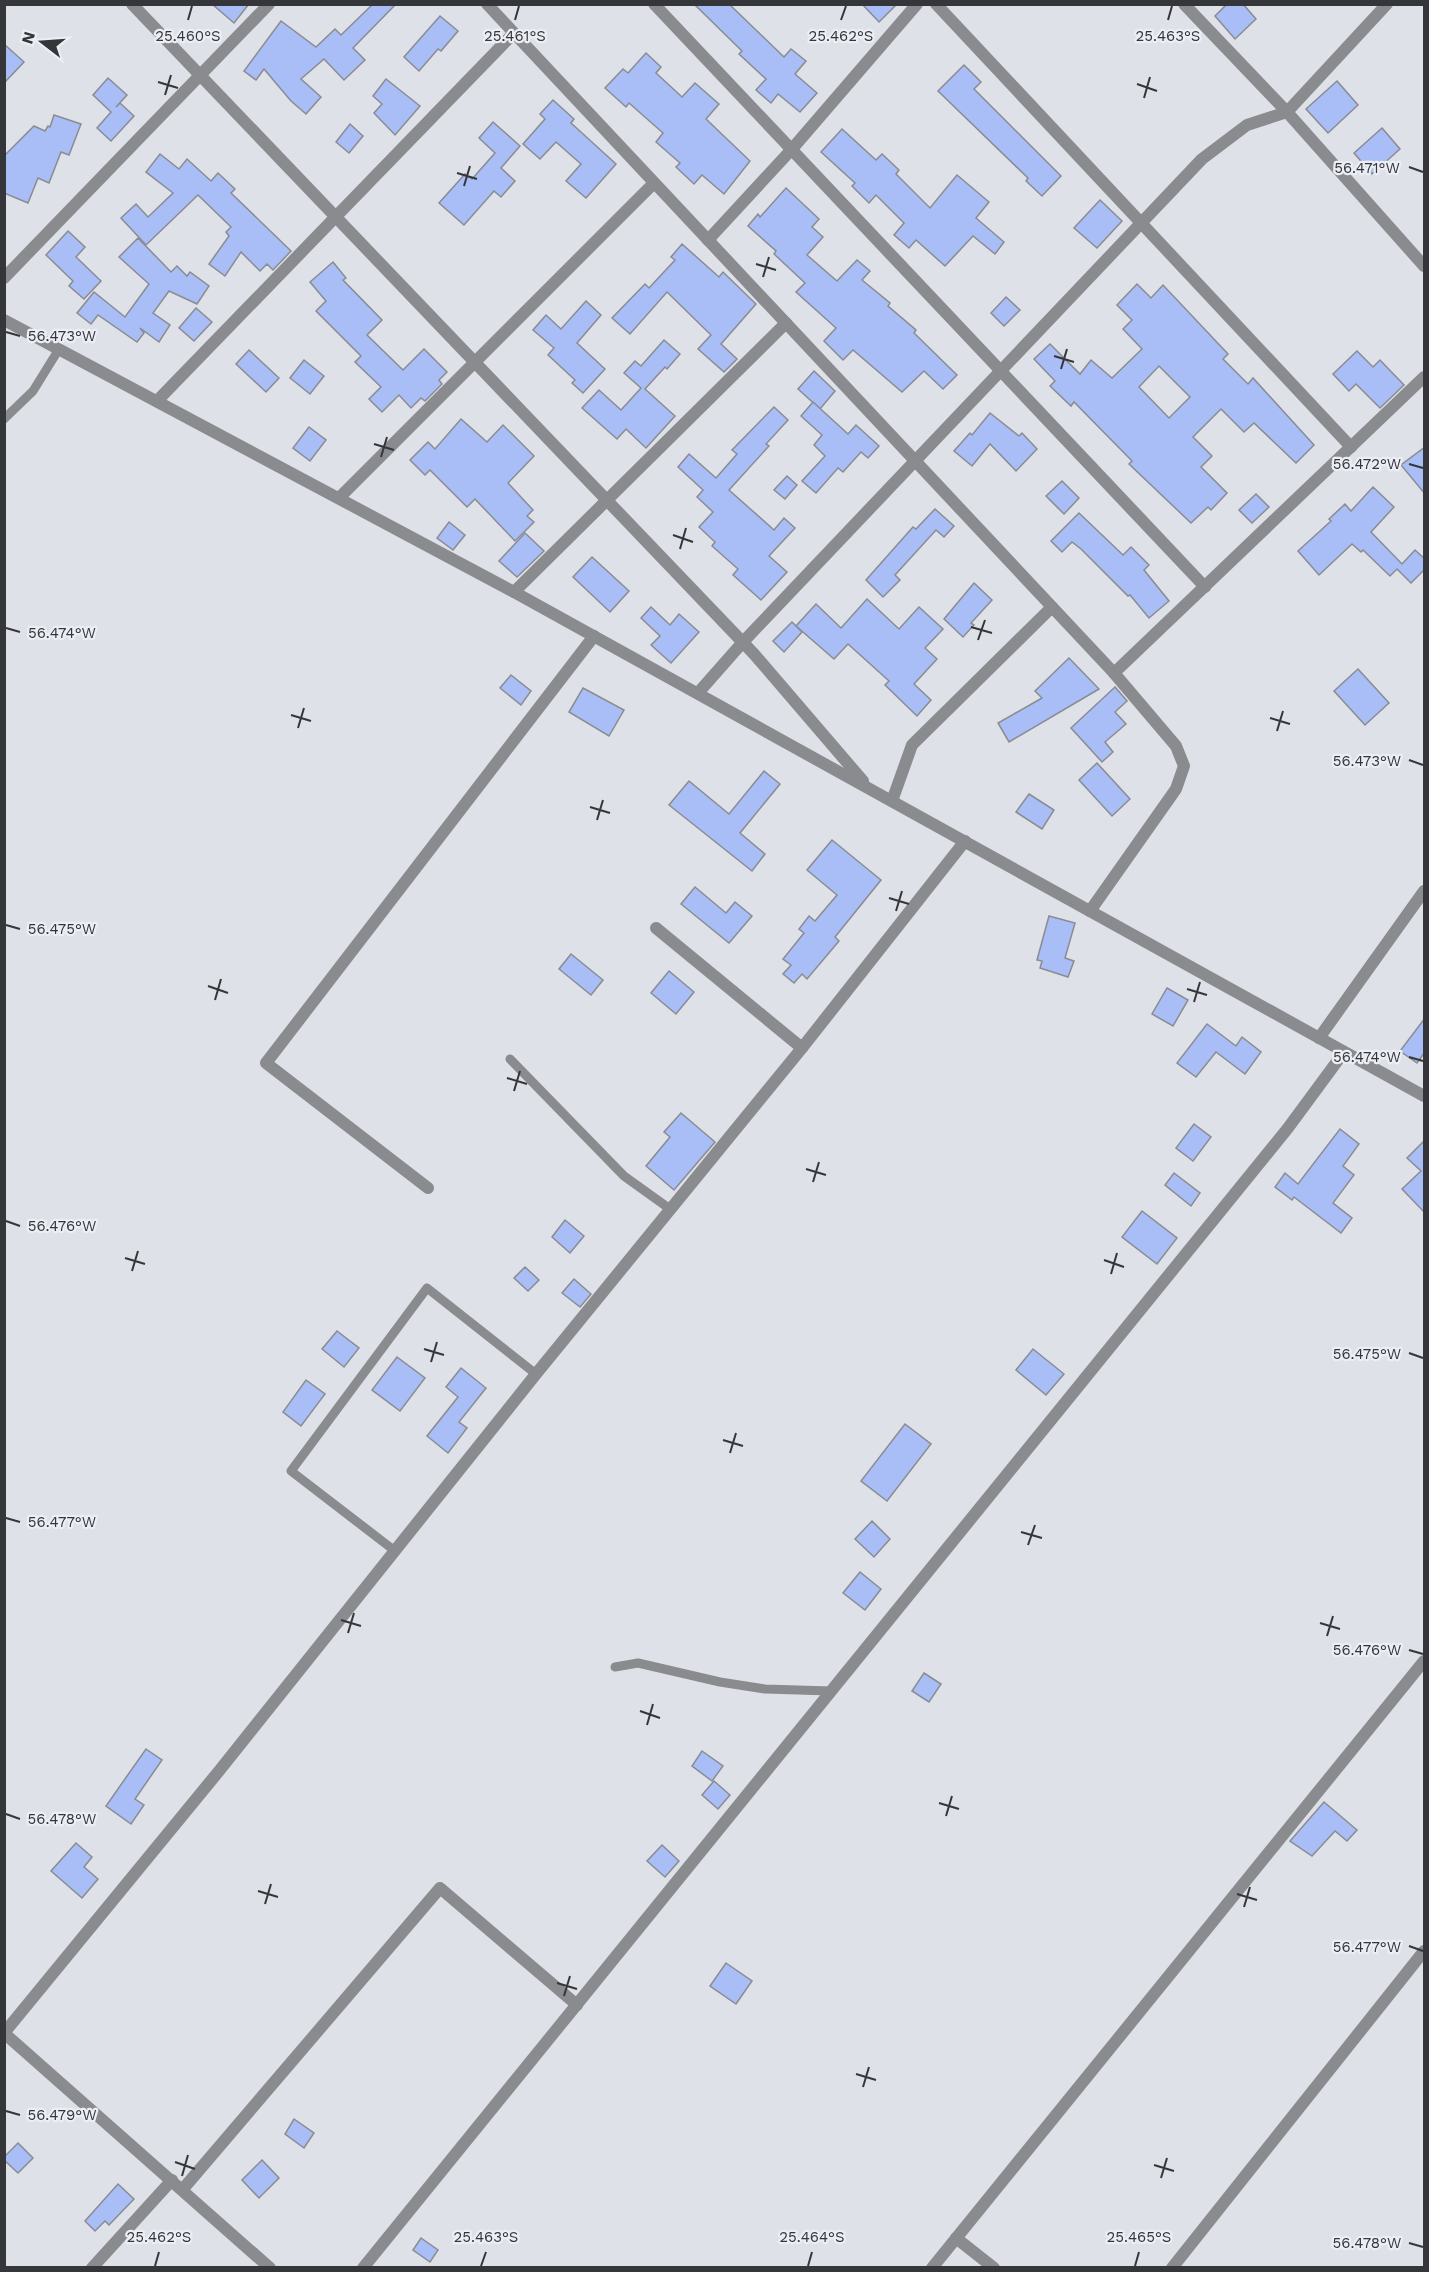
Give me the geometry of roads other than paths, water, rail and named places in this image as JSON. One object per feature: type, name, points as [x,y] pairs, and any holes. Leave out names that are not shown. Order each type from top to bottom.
[{"type":"street","points":[[132,4],[742,642],[870,789]]},
{"type":"street","points":[[4,278],[270,4]]},
{"type":"street","points":[[487,4],[1052,606],[1176,746],[1184,766],[1176,789],[1090,911]]},
{"type":"street","points":[[654,4],[1205,587]]},
{"type":"street","points":[[708,240],[792,149],[917,4]]},
{"type":"street","points":[[936,4],[1351,447]]},
{"type":"street","points":[[1184,4],[1287,112],[1425,266]]},
{"type":"street","points":[[698,693],[742,642],[1202,159],[1247,125],[1287,112],[1387,4]]},
{"type":"street","points":[[157,401],[514,33]]},
{"type":"street","points":[[339,498],[654,183]]},
{"type":"street","points":[[4,320],[514,592],[1425,1096]]},
{"type":"street","points":[[514,592],[786,323]]},
{"type":"street","points":[[1114,674],[1425,377]]},
{"type":"street","points":[[892,801],[912,745],[1052,606]]},
{"type":"street","points":[[428,1188],[266,1063],[594,636]]},
{"type":"street","points":[[270,2268],[4,2033],[219,1771],[536,1374],[802,1048],[965,842]]},
{"type":"street","points":[[1319,1038],[1425,891]]},
{"type":"street","points":[[656,928],[802,1048]]},
{"type":"street","points":[[363,2268],[1288,1128],[1344,1052]]},
{"type":"street","points":[[932,2268],[1425,1661]]},
{"type":"street","points":[[183,2189],[440,1888],[577,2005]]},
{"type":"street","points":[[1172,2268],[1425,1951]]},
{"type":"street","points":[[92,2268],[172,2180]]},
{"type":"street","points":[[956,2238],[994,2268]]},
{"type":"lane","points":[[4,419],[33,391],[59,349]]},
{"type":"lane","points":[[510,1059],[624,1176],[670,1209]]},
{"type":"lane","points":[[395,1551],[291,1471],[427,1288],[536,1374]]},
{"type":"lane","points":[[615,1667],[638,1663],[720,1682],[765,1689],[831,1691]]}]
